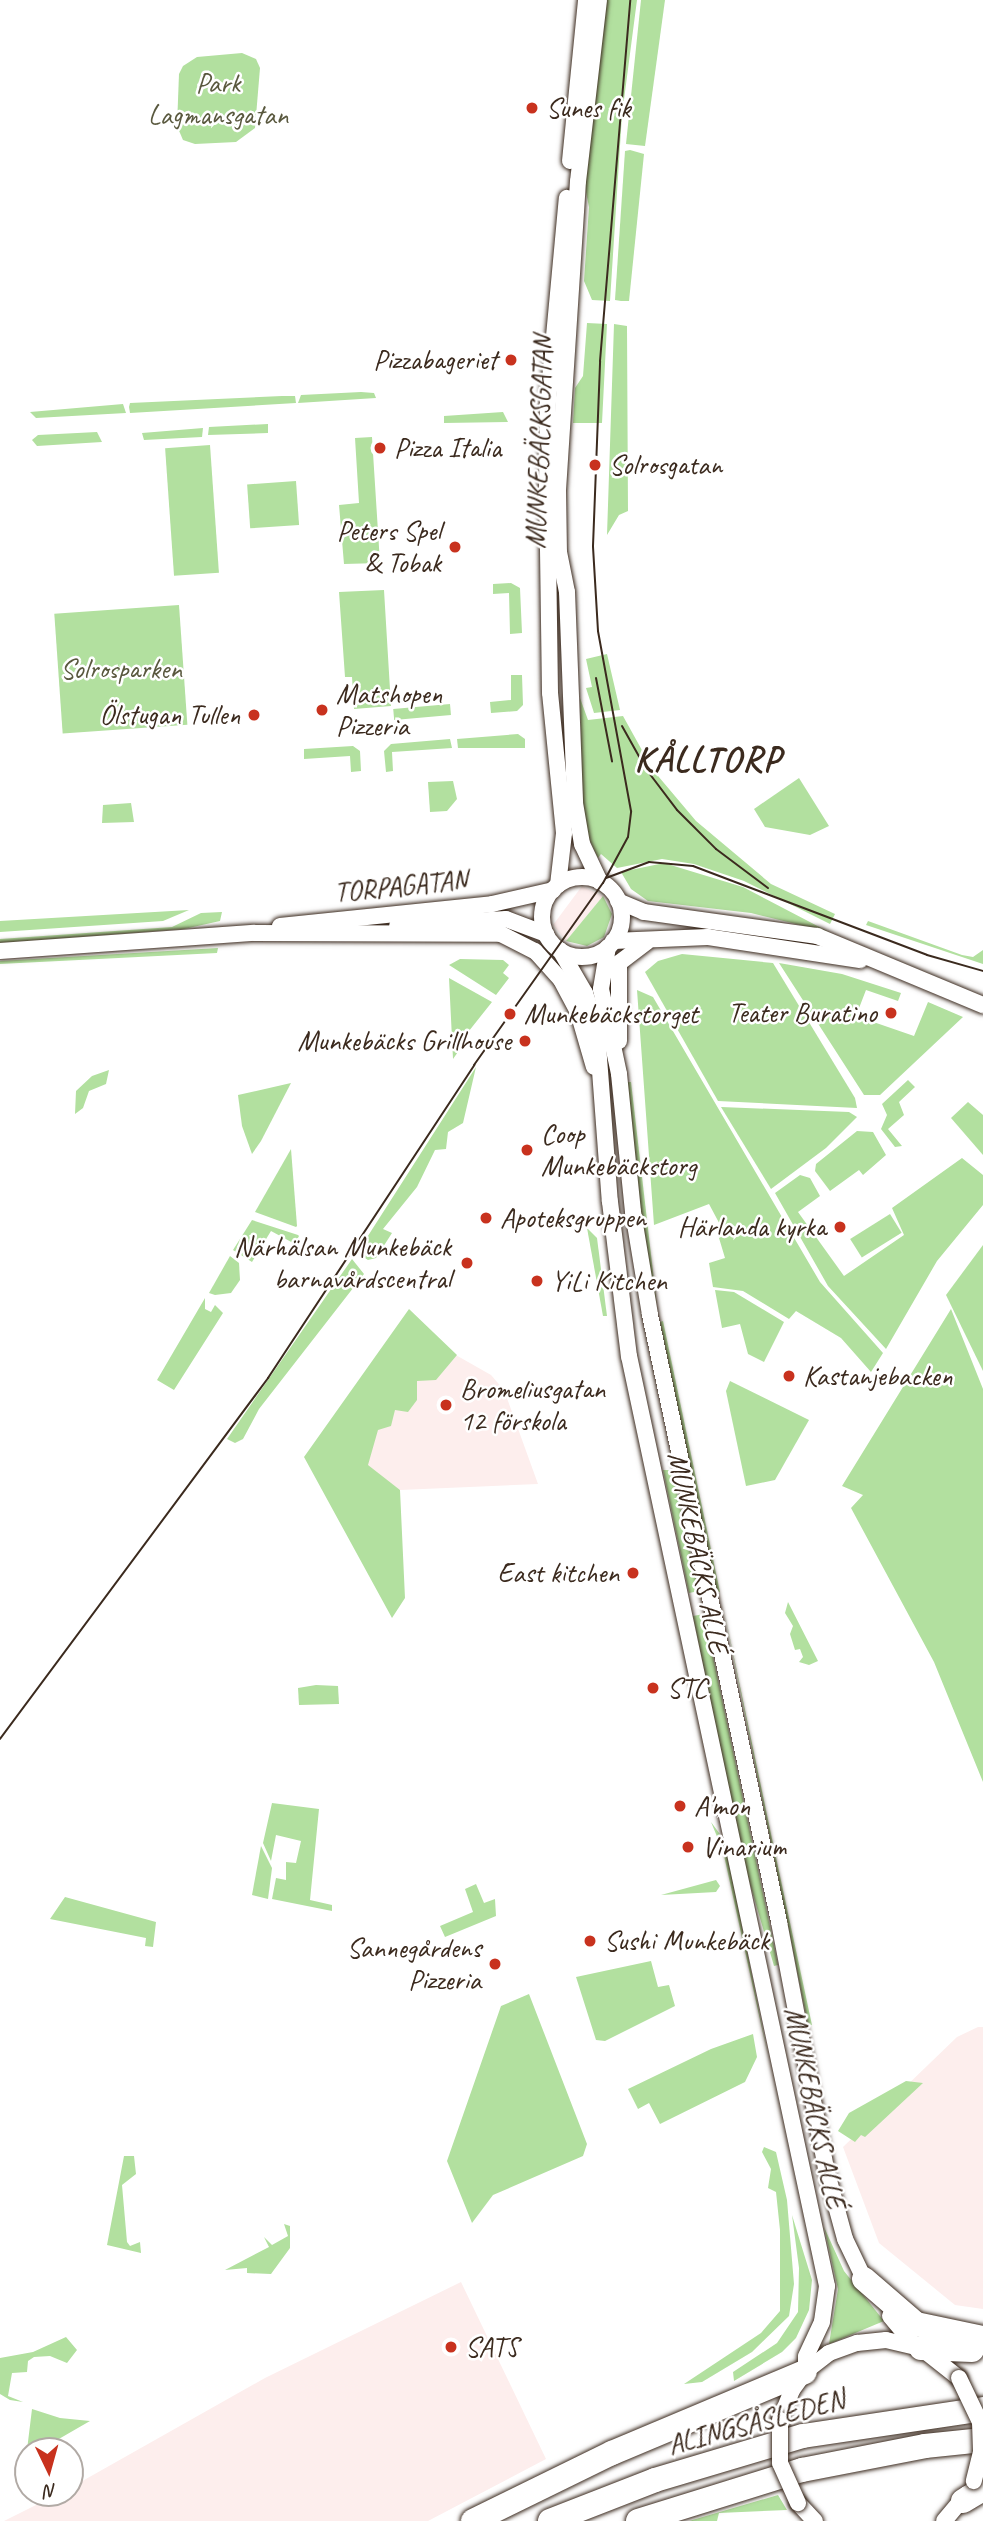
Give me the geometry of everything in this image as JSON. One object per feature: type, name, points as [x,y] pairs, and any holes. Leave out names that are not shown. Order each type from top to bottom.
[{"type":"highway","points":[[864,2278],[916,2324],[983,2338]]},
{"type":"highway","points":[[918,2347],[983,2351]]},
{"type":"highway","points":[[473,2521],[612,2453],[806,2372]]},
{"type":"highway","name":"ALINGSÅSLEDEN","points":[[550,2521],[655,2480],[803,2436],[983,2409]]},
{"type":"highway","name":"ALINGSÅSLEDEN","points":[[638,2521],[669,2509],[802,2470],[925,2446],[983,2440]]},
{"type":"street","name":"MUNKEBÄCKSGATAN","points":[[555,887],[564,841],[550,693],[548,401],[586,0]]},
{"type":"street","name":"MUNKEBÄCKSGATAN","points":[[599,0],[578,181],[558,491],[559,552],[567,592],[575,803],[582,844],[600,881]]},
{"type":"street","name":"TORPAGATAN","points":[[254,933],[288,923],[492,904],[555,887],[579,877],[600,881]]},
{"type":"street","points":[[600,881],[618,901],[644,912],[817,936],[979,1001]]},
{"type":"street","points":[[546,934],[542,911],[555,887]]},
{"type":"street","points":[[610,944],[620,926],[618,901]]},
{"type":"street","name":"TORPAGATAN","points":[[378,933],[398,926],[479,919],[513,921],[546,934],[560,950]]},
{"type":"street","name":"TORPAGATAN","points":[[0,951],[254,933],[493,933],[529,946],[546,961],[573,999],[600,1086]]},
{"type":"street","points":[[560,950],[584,957],[610,944],[656,938],[731,939],[893,967]]},
{"type":"street","name":"MUNKEBÄCKS ALLÉ","points":[[619,1074],[619,963],[633,948],[656,938]]},
{"type":"street","name":"MUNKEBÄCKS ALLÉ","points":[[610,944],[601,989],[619,1074],[640,1262],[683,1480],[779,1922],[834,2208],[864,2278],[879,2305],[918,2347],[959,2378],[974,2403],[981,2432],[959,2505]]},
{"type":"street","name":"MUNKEBÄCKS ALLÉ","points":[[560,950],[592,1011],[599,1048],[600,1086],[629,1356],[827,2286],[822,2322],[806,2357],[806,2372]]},
{"type":"street","points":[[815,2521],[797,2502],[780,2463],[780,2420],[792,2390],[806,2372],[829,2353],[857,2343],[886,2340],[918,2347]]},
{"type":"shaded area","points":[[582,886],[603,896],[566,941],[553,925]]},
{"type":"shaded area","name":"Bromeliusgatan 12 förskola","points":[[454,1354],[491,1375],[504,1390],[538,1484],[400,1490],[367,1466],[387,1381]]},
{"type":"shaded area","points":[[983,2027],[983,2309],[955,2305],[879,2243],[843,2147],[957,2037]]},
{"type":"shaded area","points":[[461,2282],[546,2459],[428,2521],[4,2521],[32,2507],[84,2507],[84,2480],[265,2378]]},
{"type":"green space","points":[[604,0],[637,0],[622,115],[610,301],[592,300],[584,281],[589,207],[584,182]]},
{"type":"green space","points":[[641,0],[665,0],[645,146],[626,144]]},
{"type":"green space","name":"Park Lagmansgatan","points":[[242,53],[256,59],[260,68],[255,128],[236,142],[195,144],[183,140],[177,126],[179,74],[183,66],[197,57]]},
{"type":"green space","points":[[625,151],[644,154],[629,301],[621,301],[615,300]]},
{"type":"green space","points":[[587,323],[607,324],[602,423],[573,423],[575,388],[583,376]]},
{"type":"green space","points":[[614,324],[627,326],[628,511],[619,515],[607,535]]},
{"type":"green space","points":[[374,393],[376,398],[298,403],[301,395]]},
{"type":"green space","points":[[295,396],[296,403],[130,413],[129,407],[130,403]]},
{"type":"green space","points":[[123,404],[126,413],[36,418],[30,412]]},
{"type":"green space","points":[[503,412],[508,422],[444,423],[444,416]]},
{"type":"green space","points":[[268,424],[268,433],[208,435],[209,427]]},
{"type":"green space","points":[[203,428],[202,437],[144,440],[142,433]]},
{"type":"green space","points":[[97,432],[102,442],[37,446],[32,440],[38,435]]},
{"type":"green space","points":[[372,437],[380,563],[344,564],[339,505],[359,503],[355,438]]},
{"type":"green space","points":[[210,445],[219,573],[174,576],[165,448]]},
{"type":"green space","points":[[296,481],[299,525],[250,528],[247,484]]},
{"type":"green space","points":[[511,583],[520,588],[522,633],[510,634],[509,593],[493,594],[493,584]]},
{"type":"green space","points":[[384,590],[391,706],[354,709],[352,677],[345,677],[339,592]]},
{"type":"green space","name":"Solrosparken","points":[[179,605],[187,725],[63,733],[54,614]]},
{"type":"green space","points":[[607,654],[620,710],[594,713],[586,688],[592,687],[586,659]]},
{"type":"green space","points":[[511,675],[522,675],[523,705],[517,711],[491,713],[490,702],[511,700]]},
{"type":"green space","points":[[580,698],[588,720],[623,716],[653,770],[696,821],[771,884],[835,914],[830,924],[744,881],[694,864],[662,859],[617,868],[601,854],[598,858],[583,826]]},
{"type":"green space","points":[[450,704],[451,715],[394,720],[393,709]]},
{"type":"green space","points":[[518,734],[525,739],[525,748],[458,748],[457,739]]},
{"type":"green space","points":[[450,739],[452,748],[392,752],[393,771],[386,772],[384,751],[391,744]]},
{"type":"green space","points":[[353,746],[360,751],[361,771],[351,772],[350,756],[304,759],[304,749]]},
{"type":"green space","points":[[799,778],[829,826],[810,835],[765,827],[754,809]]},
{"type":"green space","points":[[453,781],[457,799],[447,811],[430,812],[428,782]]},
{"type":"green space","points":[[131,803],[134,822],[102,823],[103,805]]},
{"type":"green space","points":[[664,863],[743,887],[829,932],[751,913],[648,901],[631,889],[621,872]]},
{"type":"green space","points":[[603,896],[612,914],[604,937],[587,946],[566,941]]},
{"type":"green space","points":[[189,910],[163,921],[0,932],[0,921]]},
{"type":"green space","points":[[222,912],[220,921],[184,929],[0,943],[0,939],[172,927],[201,913]]},
{"type":"green space","points":[[868,921],[962,955],[973,957],[983,950],[983,964],[866,925]]},
{"type":"green space","points":[[218,948],[217,953],[0,964],[0,961]]},
{"type":"green space","points":[[682,954],[773,963],[855,1098],[857,1108],[718,1101],[645,972],[658,961]]},
{"type":"green space","points":[[460,959],[503,960],[509,965],[503,973],[509,978],[496,995],[449,965]]},
{"type":"green space","points":[[779,963],[842,974],[901,993],[898,1001],[866,990],[856,1016],[914,1036],[928,1002],[963,1017],[880,1095],[864,1095]]},
{"type":"green space","points":[[449,978],[492,1002],[457,1046],[460,1049],[453,1059]]},
{"type":"green space","points":[[637,990],[653,997],[820,1282],[883,1353],[871,1372],[841,1338],[796,1311],[789,1319],[743,1291],[713,1287],[709,1263],[725,1258],[719,1238],[725,1234],[709,1204],[654,1225]]},
{"type":"green space","points":[[476,1067],[463,1123],[448,1132],[446,1149],[435,1150],[417,1187],[383,1229],[392,1233],[376,1258],[368,1260],[357,1253]]},
{"type":"green space","points":[[109,1070],[106,1084],[89,1091],[83,1108],[75,1114],[76,1091],[92,1076]]},
{"type":"green space","points":[[908,1080],[915,1087],[899,1102],[904,1115],[888,1129],[902,1146],[895,1147],[881,1129],[887,1115],[882,1104]]},
{"type":"green space","points":[[627,1082],[631,1082],[657,1306],[644,1241]]},
{"type":"green space","points":[[291,1083],[252,1154],[242,1126],[238,1095]]},
{"type":"green space","points":[[968,1102],[983,1115],[983,1155],[951,1118]]},
{"type":"green space","points":[[721,1107],[849,1112],[857,1117],[826,1148],[771,1189]]},
{"type":"green space","points":[[857,1131],[873,1132],[886,1155],[863,1175],[859,1170],[830,1191],[815,1171],[816,1164]]},
{"type":"green space","points":[[291,1149],[297,1226],[296,1227],[255,1212]]},
{"type":"green space","points":[[962,1158],[983,1175],[983,1205],[937,1261],[886,1349],[828,1286],[775,1193],[800,1175],[810,1178],[820,1196],[798,1212],[844,1276],[904,1235],[892,1208]]},
{"type":"green space","points":[[890,1214],[902,1233],[862,1258],[850,1239]]},
{"type":"green space","points":[[252,1220],[299,1236],[295,1244],[271,1231],[252,1262],[233,1250]]},
{"type":"green space","points":[[587,1228],[597,1238],[607,1316],[603,1316]]},
{"type":"green space","points":[[983,1245],[983,1371],[946,1295]]},
{"type":"green space","points":[[230,1256],[239,1263],[240,1280],[231,1293],[209,1293]]},
{"type":"green space","points":[[352,1259],[364,1274],[259,1409],[243,1439],[235,1443],[227,1439]]},
{"type":"green space","points":[[715,1290],[734,1292],[784,1322],[764,1362],[748,1354],[740,1324],[722,1328]]},
{"type":"green space","points":[[205,1298],[205,1309],[211,1312],[215,1305],[223,1313],[174,1390],[157,1380]]},
{"type":"green space","points":[[409,1309],[457,1355],[436,1380],[417,1381],[417,1400],[408,1412],[395,1410],[391,1426],[378,1430],[368,1465],[400,1490],[405,1598],[392,1618],[304,1457]]},
{"type":"green space","points":[[951,1309],[983,1389],[983,1782],[934,1662],[851,1508],[863,1495],[842,1486]]},
{"type":"green space","points":[[663,1321],[720,1592],[716,1593],[660,1322]]},
{"type":"green space","points":[[730,1381],[809,1420],[775,1480],[746,1486],[726,1391]]},
{"type":"green space","points":[[663,1470],[670,1470],[677,1493],[699,1591],[689,1593]]},
{"type":"green space","points":[[788,1602],[818,1661],[809,1665],[799,1662],[803,1657],[800,1649],[795,1650],[790,1634],[793,1626],[785,1613]]},
{"type":"green space","points":[[723,1605],[771,1834],[812,2025],[808,2025]]},
{"type":"green space","points":[[704,1614],[778,1965],[774,1966],[745,1867],[693,1616]]},
{"type":"green space","points":[[338,1686],[339,1704],[299,1705],[298,1688]]},
{"type":"green space","points":[[272,1803],[319,1809],[310,1900],[332,1905],[332,1911],[272,1899],[276,1878],[286,1880],[286,1862],[296,1863],[301,1841],[276,1835],[271,1861],[263,1843]]},
{"type":"green space","points":[[711,1822],[725,1841],[768,2056],[723,1851]]},
{"type":"green space","points":[[261,1846],[272,1868],[268,1899],[252,1895]]},
{"type":"green space","points":[[716,1880],[720,1886],[716,1892],[661,1895]]},
{"type":"green space","points":[[476,1884],[484,1903],[495,1899],[496,1916],[445,1937],[440,1926],[473,1912],[465,1889]]},
{"type":"green space","points":[[65,1897],[156,1922],[153,1947],[145,1946],[146,1938],[50,1919]]},
{"type":"green space","points":[[651,1961],[658,1987],[669,1985],[675,2006],[605,2041],[596,2040],[576,1977]]},
{"type":"green space","points":[[529,1994],[587,2144],[583,2156],[493,2195],[472,2223],[447,2161],[501,2006]]},
{"type":"green space","points":[[753,2034],[757,2057],[745,2082],[660,2124],[649,2103],[638,2109],[628,2089],[711,2049]]},
{"type":"green space","points":[[906,2081],[923,2083],[865,2137],[861,2135],[855,2142],[838,2131],[849,2113]]},
{"type":"green space","points":[[764,2147],[776,2152],[787,2200],[794,2284],[789,2316],[752,2352],[702,2382],[684,2384],[761,2333],[780,2311],[780,2230],[776,2192],[768,2188],[771,2169],[762,2152]]},
{"type":"green space","points":[[124,2156],[134,2156],[136,2174],[122,2185],[127,2242],[130,2246],[140,2242],[141,2253],[107,2245]]},
{"type":"green space","points":[[792,2215],[812,2280],[809,2310],[796,2338],[782,2352],[734,2381],[733,2372],[777,2343],[798,2312],[799,2268]]},
{"type":"green space","points":[[284,2224],[290,2226],[290,2248],[271,2274],[247,2273],[247,2268],[225,2270],[269,2247],[264,2237],[272,2245],[288,2236]]},
{"type":"green space","points":[[824,2227],[844,2271],[884,2321],[829,2344],[838,2289]]},
{"type":"green space","points":[[66,2337],[77,2350],[67,2363],[50,2356],[34,2357],[28,2361],[27,2372],[12,2373],[8,2396],[23,2402],[10,2400],[0,2394],[0,2358],[33,2352]]},
{"type":"green space","points":[[32,2409],[60,2418],[90,2421],[62,2437],[29,2437]]},
{"type":"green space","points":[[778,2495],[787,2510],[719,2513],[717,2521],[689,2521]]},
{"type":"tram line","points":[[0,1739],[268,1378],[474,1065],[603,883],[628,837],[631,811],[598,631],[593,546],[600,361],[630,0]]},
{"type":"tram line","points":[[596,678],[612,761]]},
{"type":"tram line","points":[[622,726],[646,769],[677,810],[716,849],[768,888]]},
{"type":"tram line","points":[[606,878],[649,862],[693,866],[927,955],[983,971]]},
{"type":"place","name":"Sunes fik","points":[[532,108]]},
{"type":"place","name":"Pizzabageriet","points":[[511,360]]},
{"type":"place","name":"Pizza Italia","points":[[380,448]]},
{"type":"place","name":"Solrosgatan","points":[[595,465]]},
{"type":"place","name":"Peters Spel & Tobak","points":[[455,547]]},
{"type":"place","name":"Matshopen Pizzeria","points":[[322,710]]},
{"type":"place","name":"Ölstugan Tullen","points":[[254,715]]},
{"type":"place","name":"Teater Buratino","points":[[891,1013]]},
{"type":"place","name":"Munkebäckstorget","points":[[510,1014]]},
{"type":"place","name":"Munkebäcks Grillhouse","points":[[525,1041]]},
{"type":"place","name":"Coop Munkebäckstorg","points":[[527,1150]]},
{"type":"place","name":"Apoteksgruppen","points":[[486,1218]]},
{"type":"place","name":"Härlanda kyrka","points":[[840,1227]]},
{"type":"place","name":"Närhälsan Munkebäck barnavårdscentral","points":[[467,1263]]},
{"type":"place","name":"YiLi Kitchen","points":[[537,1281]]},
{"type":"place","name":"Kastanjebacken","points":[[789,1376]]},
{"type":"place","name":"Bromeliusgatan 12 förskola","points":[[446,1405]]},
{"type":"place","name":"East kitchen","points":[[633,1573]]},
{"type":"place","name":"STC","points":[[653,1688]]},
{"type":"place","name":"A'mon","points":[[680,1806]]},
{"type":"place","name":"Vinarium","points":[[688,1847]]},
{"type":"place","name":"Sushi Munkebäck","points":[[590,1941]]},
{"type":"place","name":"Sannegårdens Pizzeria","points":[[495,1964]]},
{"type":"place","name":"SATS","points":[[451,2347]]},
{"type":"district","name":"KÅLLTORP","points":[[708,760]]}]
